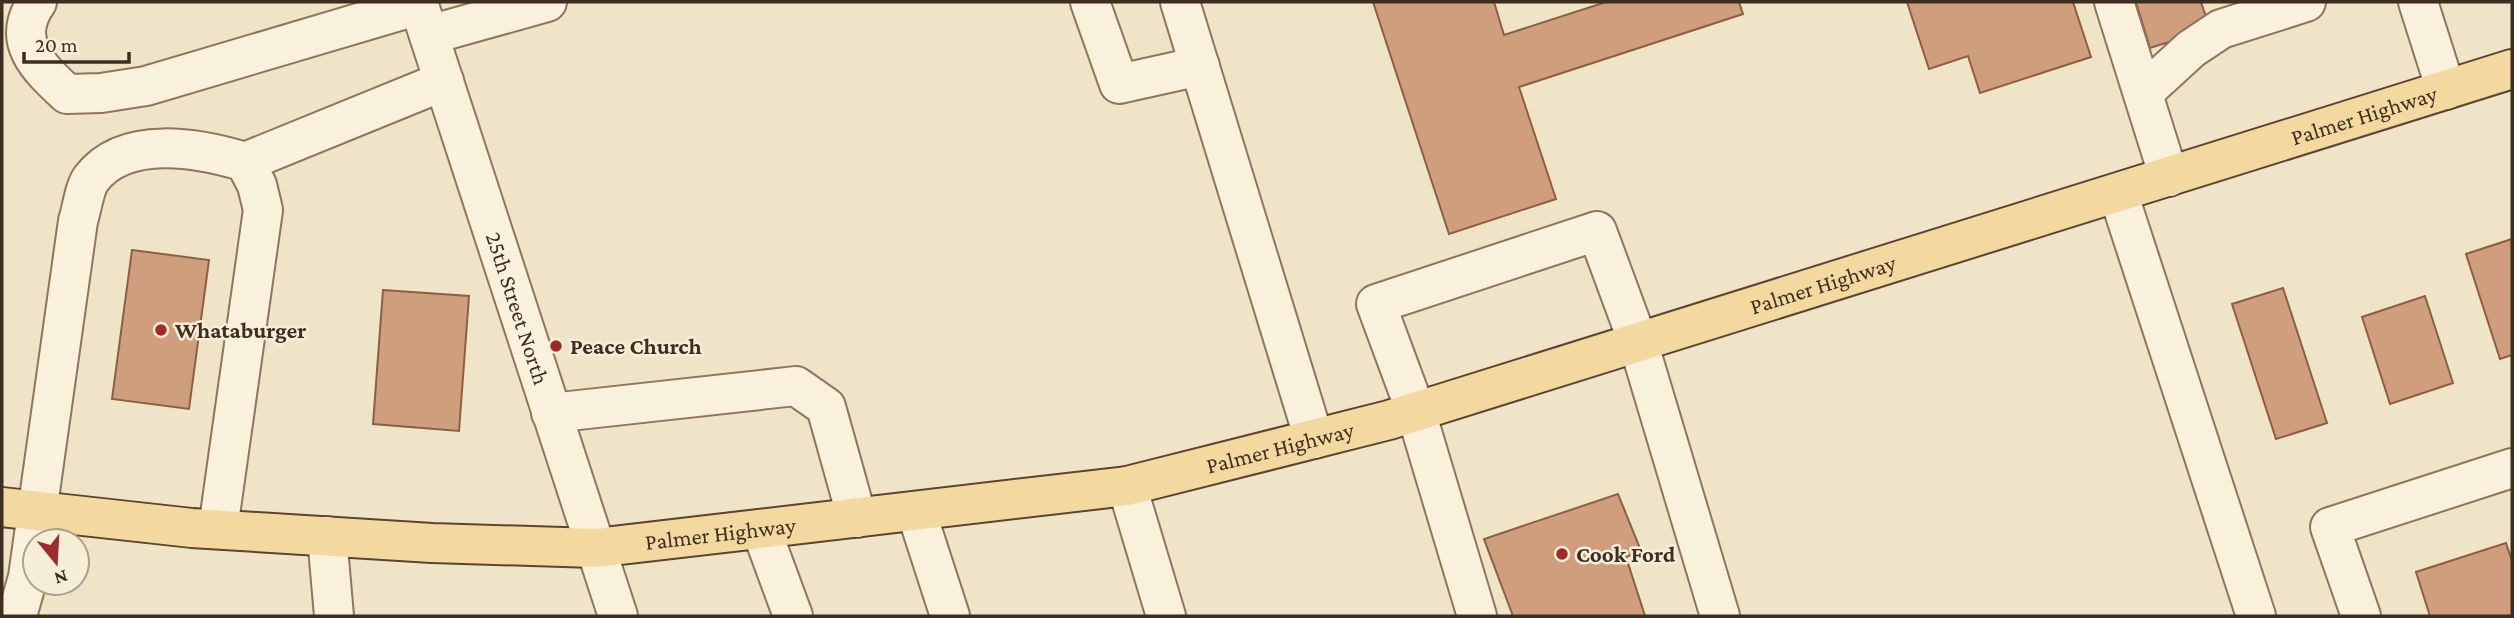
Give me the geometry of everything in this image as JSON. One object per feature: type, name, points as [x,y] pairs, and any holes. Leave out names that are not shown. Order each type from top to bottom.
[{"type":"main road","name":"Palmer Highway","points":[[19,509],[218,529],[596,548],[1127,486],[1416,412],[2512,69]]},
{"type":"street","points":[[37,2],[26,17],[26,46],[45,73],[67,94],[101,93],[146,86],[372,10],[422,14],[547,2]]},
{"type":"street","points":[[1090,2],[1119,84],[1200,66]]},
{"type":"street","points":[[1180,2],[1314,439]]},
{"type":"street","points":[[2114,2],[2169,177]]},
{"type":"street","points":[[2143,93],[2191,49],[2221,29],[2306,2]]},
{"type":"street","points":[[2418,2],[2446,90]]},
{"type":"street","name":"25th Street North","points":[[422,14],[618,616]]},
{"type":"street","points":[[17,616],[29,577],[19,509],[78,221],[90,180],[115,157],[177,146],[245,162],[444,81]]},
{"type":"street","points":[[218,529],[263,210],[257,185],[245,162]]},
{"type":"street","points":[[2118,193],[2256,616]]},
{"type":"street","points":[[1477,616],[1416,412],[1376,304],[1597,231],[1638,342],[1720,616]]},
{"type":"street","points":[[551,413],[796,386],[826,407],[857,518]]},
{"type":"street","points":[[2361,616],[2330,527],[2512,468]]},
{"type":"street","points":[[1127,486],[1166,616]]},
{"type":"street","points":[[916,511],[950,616]]},
{"type":"street","points":[[761,529],[793,616]]},
{"type":"street","points":[[327,536],[334,616]]},
{"type":"building","points":[[1373,2],[1494,2],[1504,35],[1606,2],[1739,2],[1743,14],[1519,87],[1556,199],[1449,234]]},
{"type":"building","points":[[1907,2],[2073,2],[2091,57],[1980,93],[1968,56],[1929,69]]},
{"type":"building","points":[[2136,2],[2201,2],[2210,29],[2150,48]]},
{"type":"building","points":[[2512,239],[2512,355],[2500,359],[2466,254]]},
{"type":"building","name":"Whataburger","points":[[132,250],[209,260],[189,409],[112,399]]},
{"type":"building","points":[[2283,288],[2327,423],[2276,439],[2232,304]]},
{"type":"building","points":[[383,290],[469,296],[459,431],[373,424]]},
{"type":"building","points":[[2425,296],[2453,383],[2390,404],[2362,317]]},
{"type":"building","name":"Cook Ford","points":[[1618,494],[1641,551],[1626,557],[1645,616],[1513,616],[1484,539]]},
{"type":"building","points":[[2506,543],[2512,561],[2512,616],[2430,616],[2416,572]]},
{"type":"place","name":"Whataburger","points":[[161,330]]},
{"type":"place","name":"Peace Church","points":[[556,346]]},
{"type":"place","name":"Cook Ford","points":[[1562,554]]}]
